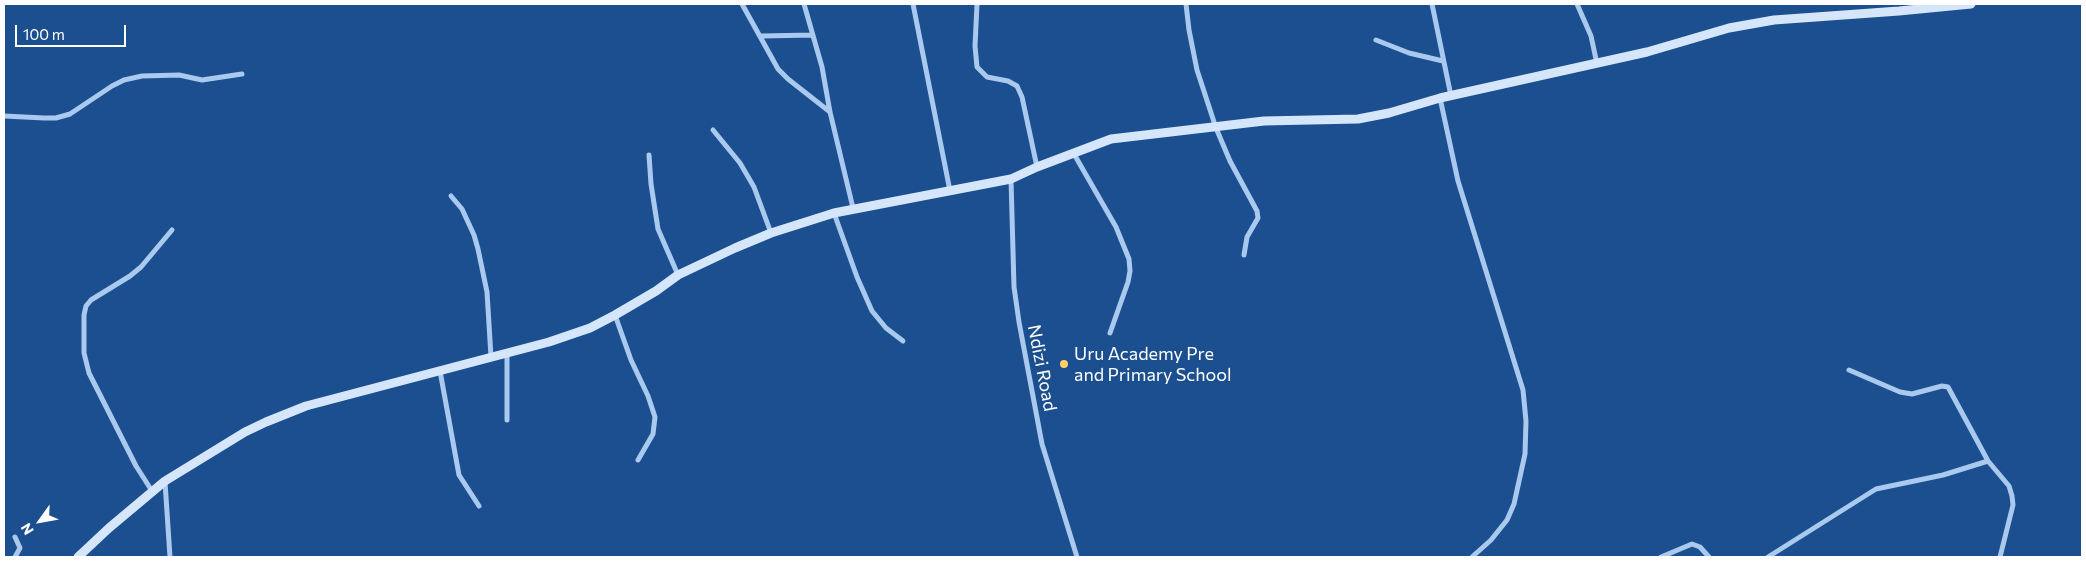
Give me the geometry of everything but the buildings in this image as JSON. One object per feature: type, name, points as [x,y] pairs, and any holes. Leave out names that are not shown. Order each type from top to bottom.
[{"type":"street","points":[[742,4],[778,69],[830,112]]},
{"type":"street","points":[[804,4],[822,68],[830,112],[853,208]]},
{"type":"street","points":[[913,4],[950,191]]},
{"type":"street","points":[[978,4],[975,46],[977,66],[987,77],[993,80],[1008,81],[1017,86],[1022,96],[1036,167]]},
{"type":"street","points":[[1186,4],[1197,70],[1216,128],[1230,161],[1257,211],[1258,218],[1247,237],[1244,255]]},
{"type":"street","points":[[1432,4],[1451,96]]},
{"type":"street","points":[[1577,4],[1591,36],[1598,64]]},
{"type":"street","points":[[78,557],[165,481],[245,432],[286,413],[306,406],[550,342],[582,331],[615,315],[678,275],[771,233],[834,213],[1010,179],[1036,167],[1111,140],[1264,121],[1358,119],[1389,113],[1440,98],[1647,52],[1729,28],[1774,20],[1971,4]]},
{"type":"street","points":[[761,36],[813,35]]},
{"type":"street","points":[[1376,40],[1409,53],[1443,62]]},
{"type":"street","points":[[4,116],[56,118],[70,114],[112,86],[124,80],[142,76],[160,74],[179,75],[202,80],[242,74]]},
{"type":"street","points":[[1440,98],[1458,181],[1523,390],[1526,421],[1525,454],[1514,504],[1507,520],[1491,540],[1472,557]]},
{"type":"street","points":[[713,130],[740,163],[754,186],[771,233]]},
{"type":"street","points":[[1074,154],[1116,227],[1129,259],[1128,282],[1110,333]]},
{"type":"street","points":[[649,155],[651,184],[658,229],[678,275]]},
{"type":"street","name":"Ndizi Road","points":[[1010,179],[1014,287],[1026,365],[1042,444],[1078,557]]},
{"type":"street","points":[[451,196],[462,210],[474,235],[480,255],[487,292],[491,357]]},
{"type":"street","points":[[834,213],[857,277],[872,311],[886,328],[904,341]]},
{"type":"street","points":[[152,491],[136,466],[89,373],[84,353],[84,315],[86,306],[91,300],[142,267],[172,230]]},
{"type":"street","points":[[615,315],[631,360],[655,416],[653,434],[638,460]]},
{"type":"street","points":[[507,352],[507,420]]},
{"type":"street","points":[[1849,370],[1900,392],[1912,394],[1942,386],[1948,387],[1988,461],[2009,486],[2013,505],[2000,557]]},
{"type":"street","points":[[440,371],[459,475],[478,506]]},
{"type":"street","points":[[1768,557],[1876,489],[1943,475],[1988,461]]},
{"type":"street","points":[[165,481],[170,557]]},
{"type":"street","points":[[15,536],[20,548],[15,557]]},
{"type":"street","points":[[1661,557],[1692,544],[1700,547],[1709,557]]},
{"type":"place","name":"Uru Academy Pre and Primary School","points":[[1064,364]]}]
